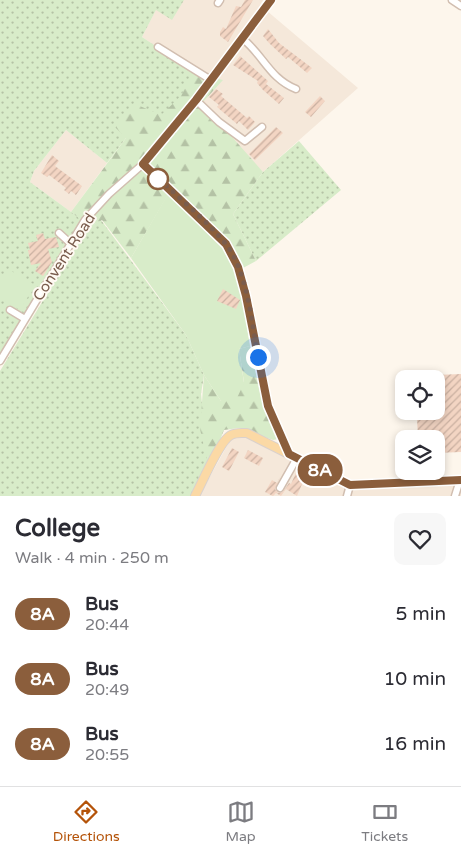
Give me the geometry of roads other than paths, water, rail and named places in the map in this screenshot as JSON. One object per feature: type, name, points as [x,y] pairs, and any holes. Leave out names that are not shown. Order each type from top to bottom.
[{"type":"main road","points":[[195,496],[222,444],[231,435],[247,434],[350,485],[460,480]]},
{"type":"street","name":"Convent Road","points":[[0,360],[85,220],[109,194],[143,164],[196,100],[271,0]]},
{"type":"street","points":[[452,0],[461,6]]},
{"type":"street","points":[[243,39],[253,47],[275,77],[284,85],[296,89]]},
{"type":"street","points":[[158,47],[211,80]]},
{"type":"street","points":[[196,100],[219,122],[245,141],[262,127]]},
{"type":"street","points":[[143,164],[226,244],[238,267],[246,296],[268,406],[289,454]]},
{"type":"street","points":[[59,233],[70,242]]},
{"type":"street","points":[[10,310],[25,319]]},
{"type":"street","points":[[280,488],[298,458]]},
{"type":"street","points":[[455,496],[460,480]]},
{"type":"street","points":[[347,496],[350,485]]}]
